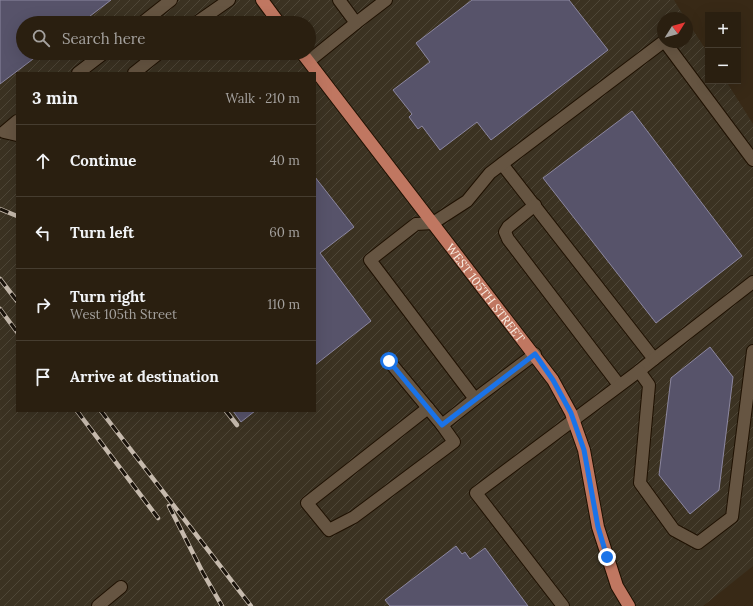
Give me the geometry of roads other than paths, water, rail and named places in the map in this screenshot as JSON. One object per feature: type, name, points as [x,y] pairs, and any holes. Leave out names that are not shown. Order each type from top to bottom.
[{"type":"main road","points":[[262,0],[274,16]]},
{"type":"main road","name":"WEST 105TH STREET","points":[[308,60],[535,354],[553,380],[573,420],[584,450],[600,534],[617,586],[628,606]]},
{"type":"lane","points":[[151,16],[171,0]]},
{"type":"lane","points":[[206,16],[229,0]]},
{"type":"lane","points":[[339,0],[356,23]]},
{"type":"lane","points":[[316,50],[356,23],[386,0]]},
{"type":"lane","points":[[475,398],[370,260],[416,224],[433,223],[467,201],[490,173],[657,47]]},
{"type":"lane","points":[[669,48],[753,160]]},
{"type":"lane","points":[[79,72],[95,60]]},
{"type":"lane","points":[[135,72],[150,60]]},
{"type":"lane","points":[[2,134],[16,122]]},
{"type":"lane","points":[[2,134],[16,135]]},
{"type":"lane","points":[[502,164],[654,359]]},
{"type":"lane","points":[[535,205],[508,227],[505,232],[508,239],[619,385]]},
{"type":"lane","points":[[563,606],[476,493],[639,371],[753,282]]},
{"type":"lane","points":[[639,371],[649,385],[640,483],[674,530],[698,543],[732,517],[753,351]]},
{"type":"lane","points":[[442,425],[475,398],[535,354]]},
{"type":"lane","points":[[389,361],[428,408],[442,425],[454,442],[354,517],[329,530],[307,503],[428,408]]},
{"type":"lane","points":[[98,606],[121,587]]},
{"type":"railway","points":[[0,209],[16,216]]},
{"type":"railway","points":[[0,279],[16,300]]},
{"type":"railway","points":[[0,309],[16,331]]},
{"type":"railway","points":[[78,412],[158,518]]},
{"type":"railway","points":[[102,412],[251,606]]},
{"type":"railway","points":[[227,412],[237,425]]},
{"type":"railway","points":[[169,506],[203,573],[222,606]]}]
